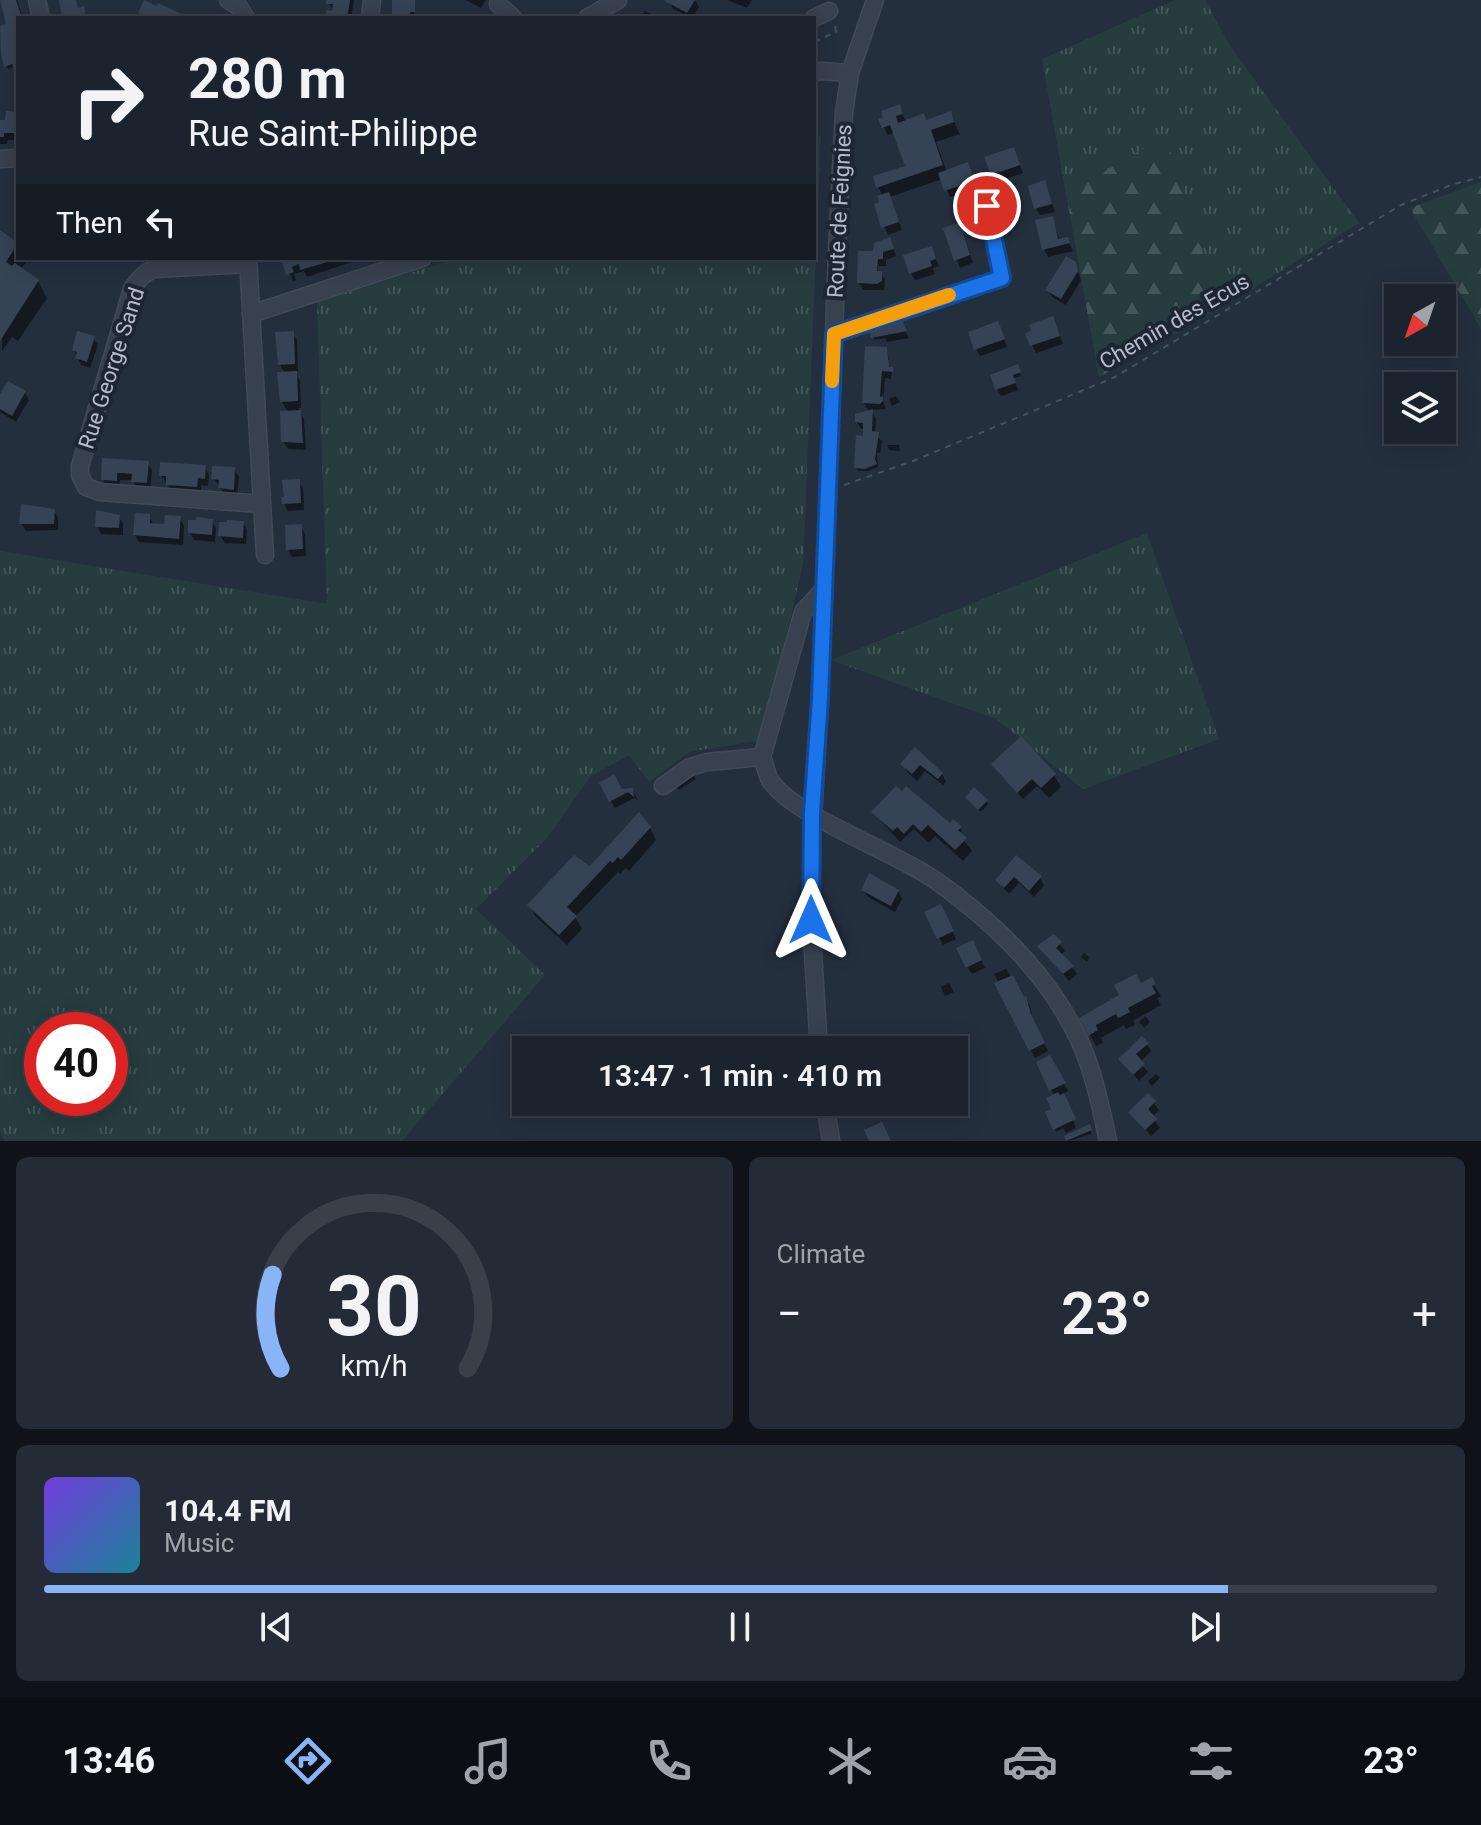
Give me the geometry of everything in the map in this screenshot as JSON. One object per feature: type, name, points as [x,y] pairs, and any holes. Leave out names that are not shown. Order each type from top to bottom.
[{"type":"street","points":[[228,0],[239,7],[245,16]]},
{"type":"street","points":[[590,16],[618,0]]},
{"type":"street","name":"Route de Feignies","points":[[818,1036],[811,920],[812,813],[844,112],[850,73],[875,0]]},
{"type":"street","points":[[498,4],[511,16]]},
{"type":"street","points":[[816,72],[850,73]]},
{"type":"street","points":[[834,334],[1002,278],[987,206]]},
{"type":"street","points":[[251,314],[417,260]]},
{"type":"street","points":[[248,261],[265,555]]},
{"type":"street","name":"Rue George Sand","points":[[248,261],[154,269],[145,272],[139,279],[132,289],[80,466],[80,475],[86,487],[100,492],[261,504]]},
{"type":"street","points":[[824,589],[803,612],[762,757],[769,779],[784,797],[934,879],[981,916],[1029,964],[1061,1008],[1081,1043],[1108,1141]]},
{"type":"street","points":[[663,786],[690,767],[707,762],[762,757]]},
{"type":"street","points":[[827,1116],[831,1141]]},
{"type":"path","name":"Chemin des Ecus","points":[[827,483],[848,486],[1115,377],[1401,205],[1481,177]]},
{"type":"green space","points":[[1175,0],[1205,0],[1230,46],[1359,223],[1221,308],[1165,137],[1066,194],[1042,59]]},
{"type":"green space","points":[[821,135],[816,254],[816,137]]},
{"type":"green space","points":[[1165,136],[1221,308],[1099,377],[1066,194]]},
{"type":"green space","points":[[1481,182],[1481,329],[1456,284],[1410,208]]},
{"type":"green space","points":[[452,260],[816,260],[803,564],[784,646],[768,739],[689,752],[649,782],[629,755],[591,776],[547,838],[476,909],[545,975],[402,1141],[5,1141],[0,1132],[0,551],[327,604],[317,302]]},
{"type":"green space","points":[[1147,533],[1219,739],[1083,789],[996,719],[831,660]]},
{"type":"building","points":[[0,0],[16,0],[21,16],[16,16],[16,76],[12,64],[4,67],[1,54],[0,26],[6,24]]},
{"type":"building","points":[[59,0],[76,0],[78,8],[84,6],[86,16],[62,16]]},
{"type":"building","points":[[144,0],[186,16],[145,16],[138,13]]},
{"type":"building","points":[[326,0],[350,0],[347,16],[326,16],[326,10],[332,11],[333,4],[326,4]]},
{"type":"building","points":[[392,0],[415,0],[415,12],[410,12],[410,16],[392,16]]},
{"type":"building","points":[[663,0],[695,0],[687,13]]},
{"type":"building","points":[[900,104],[903,114],[896,116],[898,123],[924,113],[926,120],[951,111],[954,122],[931,130],[943,165],[876,188],[873,176],[905,166],[890,125],[882,128],[878,119],[883,117],[881,111]]},
{"type":"building","points":[[6,111],[16,112],[16,133],[4,133],[4,137],[0,137],[0,120],[5,120]]},
{"type":"building","points":[[1014,147],[1020,165],[991,175],[984,157]]},
{"type":"building","points":[[968,162],[973,176],[967,178],[968,183],[944,191],[938,173]]},
{"type":"building","points":[[1045,180],[1052,204],[1034,209],[1028,186]]},
{"type":"building","points":[[889,192],[899,222],[881,228],[874,204],[879,202],[877,196]]},
{"type":"building","points":[[1053,216],[1058,239],[1068,237],[1070,243],[1042,250],[1035,220]]},
{"type":"building","points":[[960,222],[970,255],[954,261],[943,228]]},
{"type":"building","points":[[0,230],[16,242],[6,262],[12,266],[15,263],[39,280],[0,341]]},
{"type":"building","points":[[890,237],[894,249],[883,252],[883,259],[878,259],[877,271],[882,271],[882,281],[877,284],[857,283],[858,251],[873,251],[874,243]]},
{"type":"building","points":[[932,246],[936,259],[930,261],[932,266],[909,274],[903,255]]},
{"type":"building","points":[[1066,256],[1076,262],[1078,271],[1061,299],[1045,290]]},
{"type":"building","points":[[282,260],[335,260],[300,270],[299,264],[292,267],[294,272],[286,275]]},
{"type":"building","points":[[1053,316],[1060,336],[1030,346],[1025,333],[1031,331],[1029,325]]},
{"type":"building","points":[[902,321],[907,331],[871,338],[870,333],[875,328]]},
{"type":"building","points":[[998,321],[1005,339],[974,350],[968,332]]},
{"type":"building","points":[[77,331],[95,336],[87,362],[75,358],[77,352],[72,350]]},
{"type":"building","points":[[294,331],[295,364],[278,365],[275,332]]},
{"type":"building","points":[[865,346],[887,347],[889,367],[893,367],[893,372],[882,371],[880,397],[883,396],[883,401],[880,404],[862,403]]},
{"type":"building","points":[[1018,364],[1021,372],[1013,375],[1016,383],[995,390],[990,375]]},
{"type":"building","points":[[297,371],[298,401],[280,402],[277,372]]},
{"type":"building","points":[[8,381],[26,391],[12,416],[0,409],[0,394]]},
{"type":"building","points":[[873,409],[872,431],[879,432],[877,464],[865,469],[854,468],[856,435],[863,436],[863,423],[855,422],[855,414]]},
{"type":"building","points":[[301,410],[303,443],[281,442],[280,411]]},
{"type":"building","points":[[102,458],[149,461],[147,483],[131,482],[132,474],[124,473],[117,473],[117,481],[101,480]]},
{"type":"building","points":[[160,462],[206,465],[205,479],[198,478],[197,487],[166,485],[166,476],[159,476]]},
{"type":"building","points":[[212,466],[235,467],[234,490],[218,488],[219,480],[211,479]]},
{"type":"building","points":[[300,479],[301,503],[282,504],[282,480]]},
{"type":"building","points":[[21,504],[55,509],[54,524],[19,524]]},
{"type":"building","points":[[96,510],[120,515],[119,528],[95,527]]},
{"type":"building","points":[[135,513],[150,514],[150,523],[164,524],[165,515],[181,516],[179,539],[133,535]]},
{"type":"building","points":[[196,517],[213,519],[212,535],[188,533],[188,520],[196,520]]},
{"type":"building","points":[[244,521],[243,538],[218,536],[219,522]]},
{"type":"building","points":[[302,524],[303,549],[286,550],[285,525]]},
{"type":"building","points":[[1021,736],[1056,774],[1041,788],[1032,779],[1017,793],[991,764]]},
{"type":"building","points":[[915,747],[943,773],[938,779],[920,765],[912,774],[900,764]]},
{"type":"building","points":[[614,774],[622,789],[633,788],[634,797],[628,792],[609,802],[599,783]]},
{"type":"building","points":[[896,786],[902,791],[906,786],[950,823],[953,819],[962,827],[958,830],[967,838],[955,850],[928,825],[921,832],[913,824],[904,834],[897,827],[893,831],[871,812]]},
{"type":"building","points":[[974,787],[988,800],[978,810],[965,797]]},
{"type":"building","points":[[639,812],[651,827],[621,860],[618,857],[613,863],[610,861],[567,907],[577,916],[559,935],[527,905],[574,855],[590,866]]},
{"type":"building","points":[[1016,855],[1042,876],[1029,891],[1014,877],[1004,888],[995,880]]},
{"type":"building","points":[[869,873],[899,890],[891,906],[861,890]]},
{"type":"building","points":[[941,904],[954,931],[937,939],[924,912]]},
{"type":"building","points":[[1054,934],[1062,942],[1056,948],[1074,966],[1063,974],[1037,946]]},
{"type":"building","points":[[973,940],[982,960],[966,968],[956,948]]},
{"type":"building","points":[[1136,974],[1141,983],[1152,977],[1156,993],[1128,1008],[1130,1012],[1118,1018],[1116,1014],[1096,1025],[1098,1030],[1088,1036],[1079,1018],[1119,995],[1114,985]]},
{"type":"building","points":[[1013,975],[1026,996],[1045,1043],[1029,1051],[994,983]]},
{"type":"building","points":[[1142,1036],[1149,1043],[1136,1054],[1145,1064],[1133,1075],[1118,1059]]},
{"type":"building","points":[[1050,1055],[1066,1083],[1049,1091],[1036,1062]]},
{"type":"building","points":[[1058,1092],[1060,1095],[1064,1093],[1076,1119],[1053,1130],[1045,1112],[1051,1109],[1046,1098]]},
{"type":"building","points":[[1148,1093],[1156,1101],[1148,1109],[1157,1119],[1145,1130],[1128,1112]]},
{"type":"building","points":[[882,1122],[891,1141],[869,1141],[864,1130]]},
{"type":"building","points":[[1090,1124],[1092,1130],[1066,1141],[1064,1136]]},
{"type":"slow traffic","points":[[832,381],[834,334],[949,295]]},
{"type":"route","points":[[811,920],[812,813],[820,698],[834,334],[1002,278],[987,206]]}]
